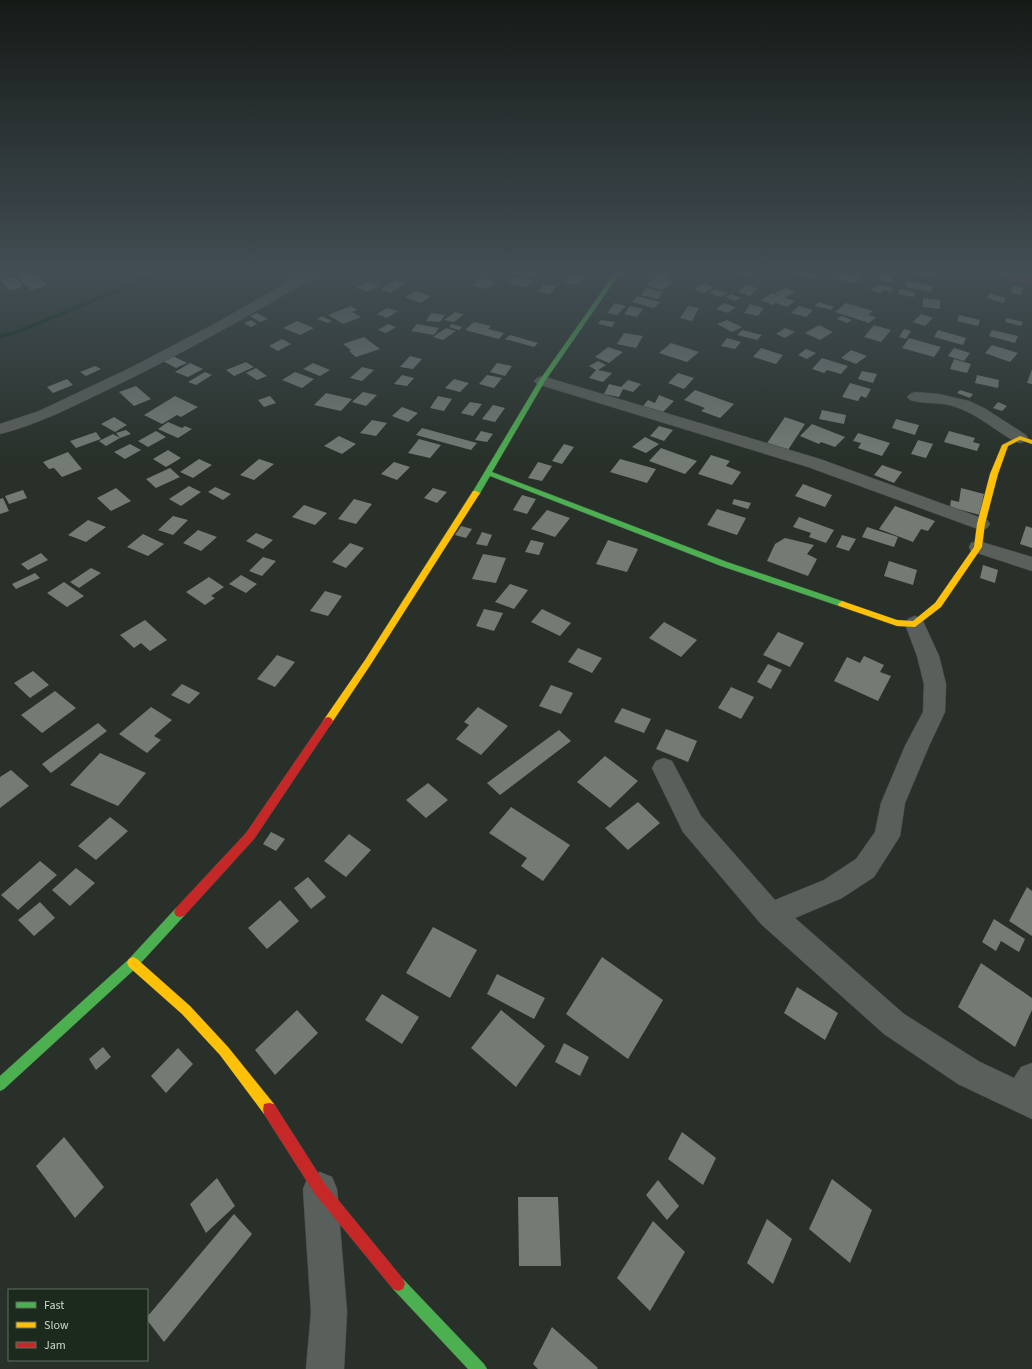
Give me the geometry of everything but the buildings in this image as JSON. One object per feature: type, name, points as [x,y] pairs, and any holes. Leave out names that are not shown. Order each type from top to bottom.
[{"type":"street","points":[[0,429],[45,414],[135,372],[207,334]]},
{"type":"street","points":[[0,1085],[133,963],[250,836],[368,662],[489,473],[542,381],[575,334]]},
{"type":"street","points":[[542,381],[814,463],[981,524]]},
{"type":"street","points":[[915,397],[932,397],[978,411],[1002,428],[1026,440]]},
{"type":"street","points":[[489,473],[724,564],[898,623],[915,624],[938,605],[978,547],[981,524],[994,474],[1005,445],[1026,440]]},
{"type":"street","points":[[978,547],[1032,564]]},
{"type":"street","points":[[771,915],[833,889],[865,868],[887,836],[893,803],[917,746],[934,712],[935,684],[928,656],[915,624]]},
{"type":"street","points":[[664,768],[692,824],[771,915],[894,1024],[969,1073],[1028,1093]]},
{"type":"street","points":[[133,963],[186,1010],[224,1051],[263,1099],[320,1189],[406,1294],[479,1369]]},
{"type":"street","points":[[320,1189],[329,1312],[325,1369]]},
{"type":"waterway","points":[[0,336],[9,334]]},
{"type":"traffic: fast","points":[[476,493],[542,381],[575,334]]},
{"type":"traffic: fast","points":[[489,473],[724,564],[842,604]]},
{"type":"traffic: fast","points":[[0,1085],[133,963],[180,912]]},
{"type":"traffic: fast","points":[[398,1284],[479,1369]]},
{"type":"traffic: slow","points":[[842,604],[897,623],[915,624],[938,605],[978,547],[981,524],[994,474],[1005,445],[1020,438],[1032,442]]},
{"type":"traffic: slow","points":[[328,721],[368,662],[476,493]]},
{"type":"traffic: slow","points":[[133,963],[186,1010],[224,1051],[269,1109]]},
{"type":"traffic: jam","points":[[180,912],[250,836],[328,721]]},
{"type":"traffic: jam","points":[[269,1109],[320,1189],[398,1284]]}]
